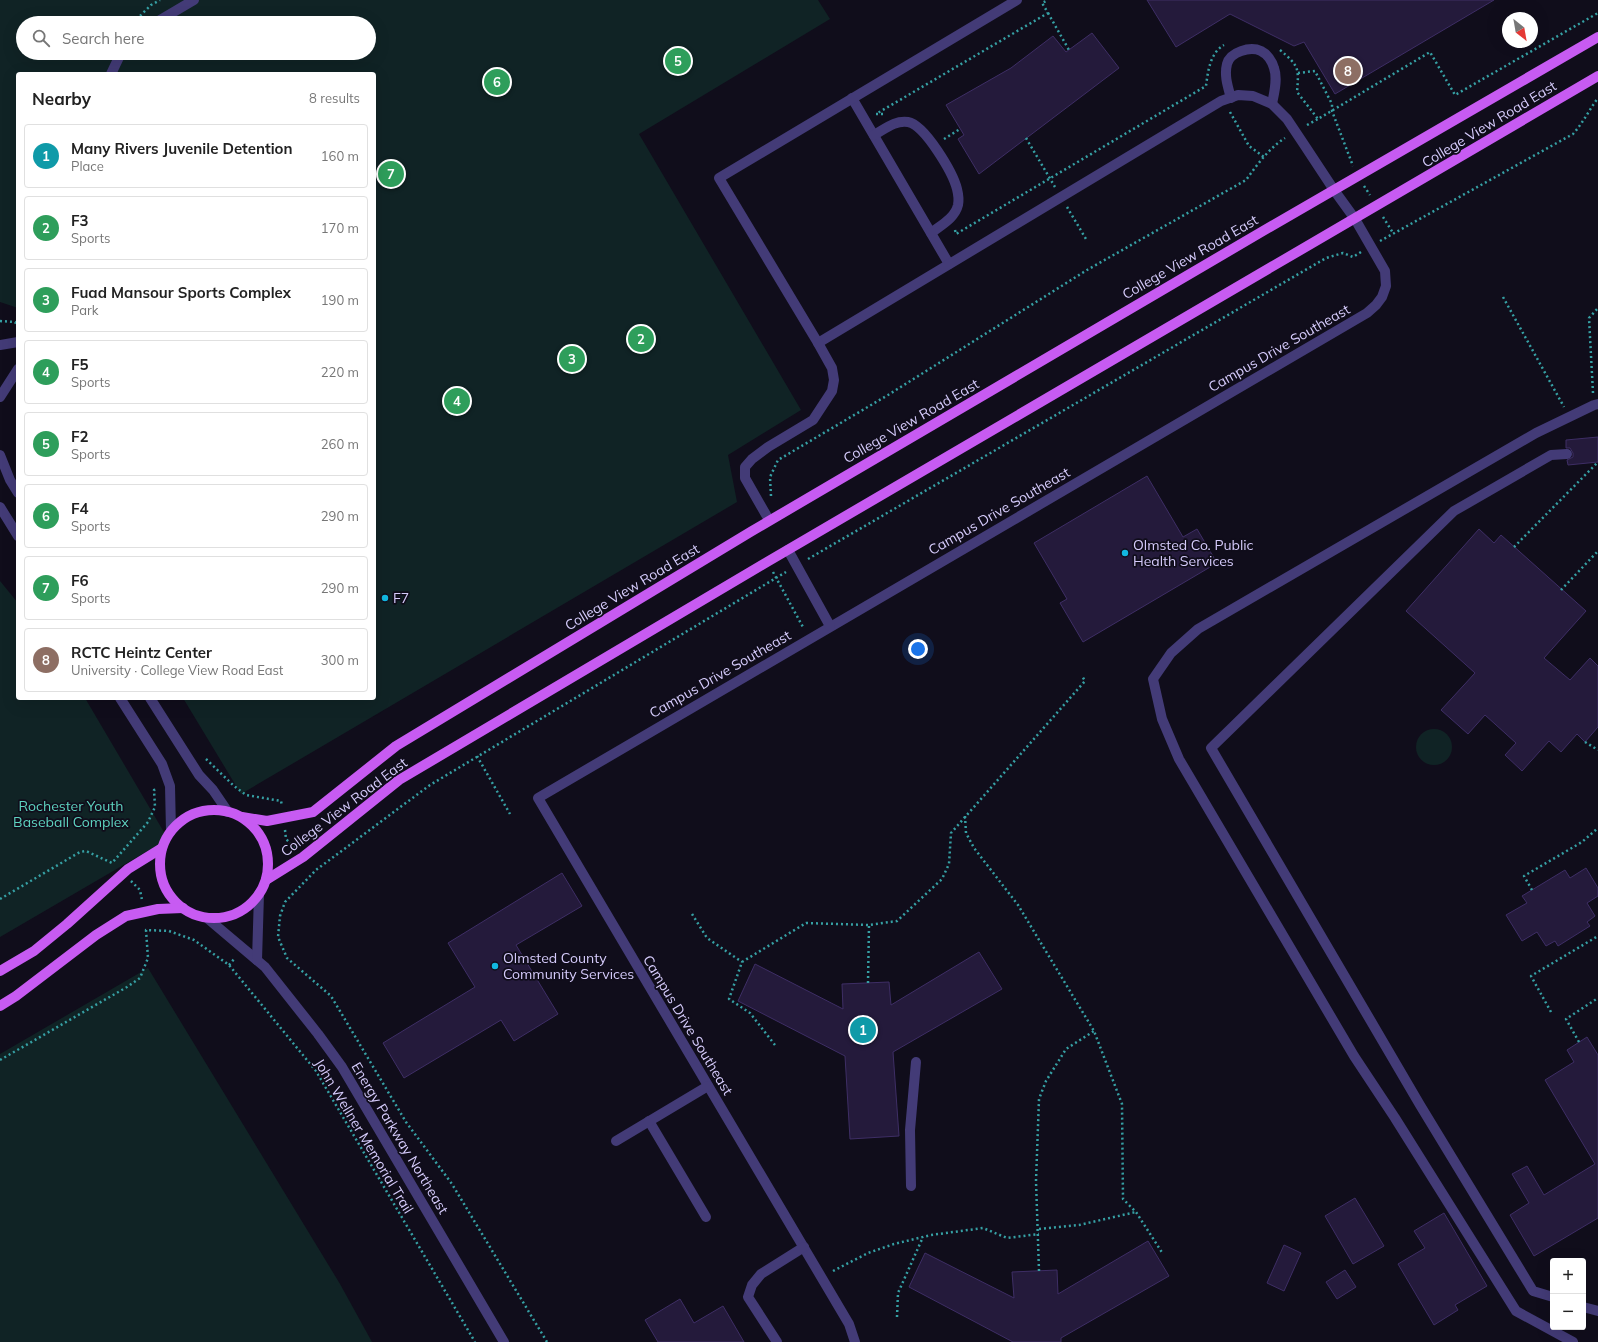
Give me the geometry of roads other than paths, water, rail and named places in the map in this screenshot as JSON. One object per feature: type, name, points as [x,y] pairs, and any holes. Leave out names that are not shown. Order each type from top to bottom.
[{"type":"main road","name":"College View Road East","points":[[242,817],[267,821],[313,812],[396,746],[769,520],[1598,37]]},
{"type":"main road","name":"College View Road East","points":[[266,880],[303,857],[399,780],[788,550],[1598,76]]},
{"type":"main road","points":[[213,810],[228,812],[242,817],[255,829],[265,844],[268,856],[266,880],[259,894],[245,908],[227,916],[207,918],[182,908],[170,896],[163,881],[160,865],[162,848],[171,831],[183,820],[197,813],[213,810]]},
{"type":"main road","points":[[0,970],[34,951],[68,924],[128,869],[162,848]]},
{"type":"main road","points":[[0,1006],[16,996],[96,935],[126,916],[158,909],[182,908]]},
{"type":"street","points":[[167,16],[194,0]]},
{"type":"street","points":[[769,520],[745,478],[745,467],[752,459],[768,447],[813,420],[832,391],[834,380],[832,368],[818,343],[719,178],[1017,0]]},
{"type":"street","points":[[818,343],[1226,100],[1238,95],[1253,96],[1272,104],[1276,84],[1274,68],[1269,58],[1260,51],[1249,50],[1234,54],[1227,63],[1226,100]]},
{"type":"street","points":[[112,72],[118,60]]},
{"type":"street","points":[[852,98],[949,264]]},
{"type":"street","name":"Campus Drive Southeast","points":[[855,1342],[849,1324],[538,798],[809,638],[1367,313],[1376,305],[1382,297],[1386,286],[1385,272],[1355,219],[1287,119],[1272,104]]},
{"type":"street","points":[[874,135],[897,122],[909,122],[920,127],[933,145],[952,177],[958,191],[958,205],[952,218],[931,233]]},
{"type":"street","points":[[0,345],[16,342]]},
{"type":"street","points":[[0,397],[16,372]]},
{"type":"street","points":[[1573,1342],[1516,1311],[1400,1124],[1354,1056],[1179,759],[1162,719],[1153,679],[1171,652],[1198,629],[1536,433],[1596,404]]},
{"type":"street","points":[[1550,1296],[1534,1291],[1418,1100],[1211,748],[1454,511],[1551,455],[1567,454]]},
{"type":"street","points":[[0,455],[10,480],[16,490]]},
{"type":"street","points":[[0,507],[16,533]]},
{"type":"street","points":[[788,550],[830,626]]},
{"type":"street","points":[[121,700],[162,764],[170,786],[171,831]]},
{"type":"street","points":[[151,700],[199,775],[213,790],[228,812]]},
{"type":"street","points":[[257,960],[259,894]]},
{"type":"street","name":"Energy Parkway Northeast","points":[[207,918],[265,967],[342,1067],[504,1342]]},
{"type":"street","points":[[911,1186],[910,1130],[916,1062]]},
{"type":"street","points":[[616,1142],[708,1086]]},
{"type":"street","points":[[649,1121],[706,1217]]},
{"type":"street","points":[[777,1342],[748,1297],[752,1285],[761,1274],[804,1247]]},
{"type":"street","points":[[1586,1308],[1598,1302]]},
{"type":"street","points":[[1586,1308],[1598,1311]]},
{"type":"place","name":"F2","points":[[678,61]]},
{"type":"place","name":"RCTC Heintz Center","points":[[1348,71]]},
{"type":"place","name":"F4","points":[[497,82]]},
{"type":"place","name":"F6","points":[[391,174]]},
{"type":"place","name":"F3","points":[[641,339]]},
{"type":"place","name":"Fuad Mansour Sports Complex","points":[[572,359]]},
{"type":"place","name":"F5","points":[[457,401]]},
{"type":"place","name":"Olmsted Co. Public Health Services","points":[[1125,553]]},
{"type":"place","name":"F7","points":[[385,598]]},
{"type":"place","name":"Olmsted County Community Services","points":[[495,966]]},
{"type":"place","name":"Many Rivers Juvenile Detention","points":[[863,1030]]},
{"type":"park label","name":"Rochester Youth Baseball Complex","points":[[71,814]]}]
